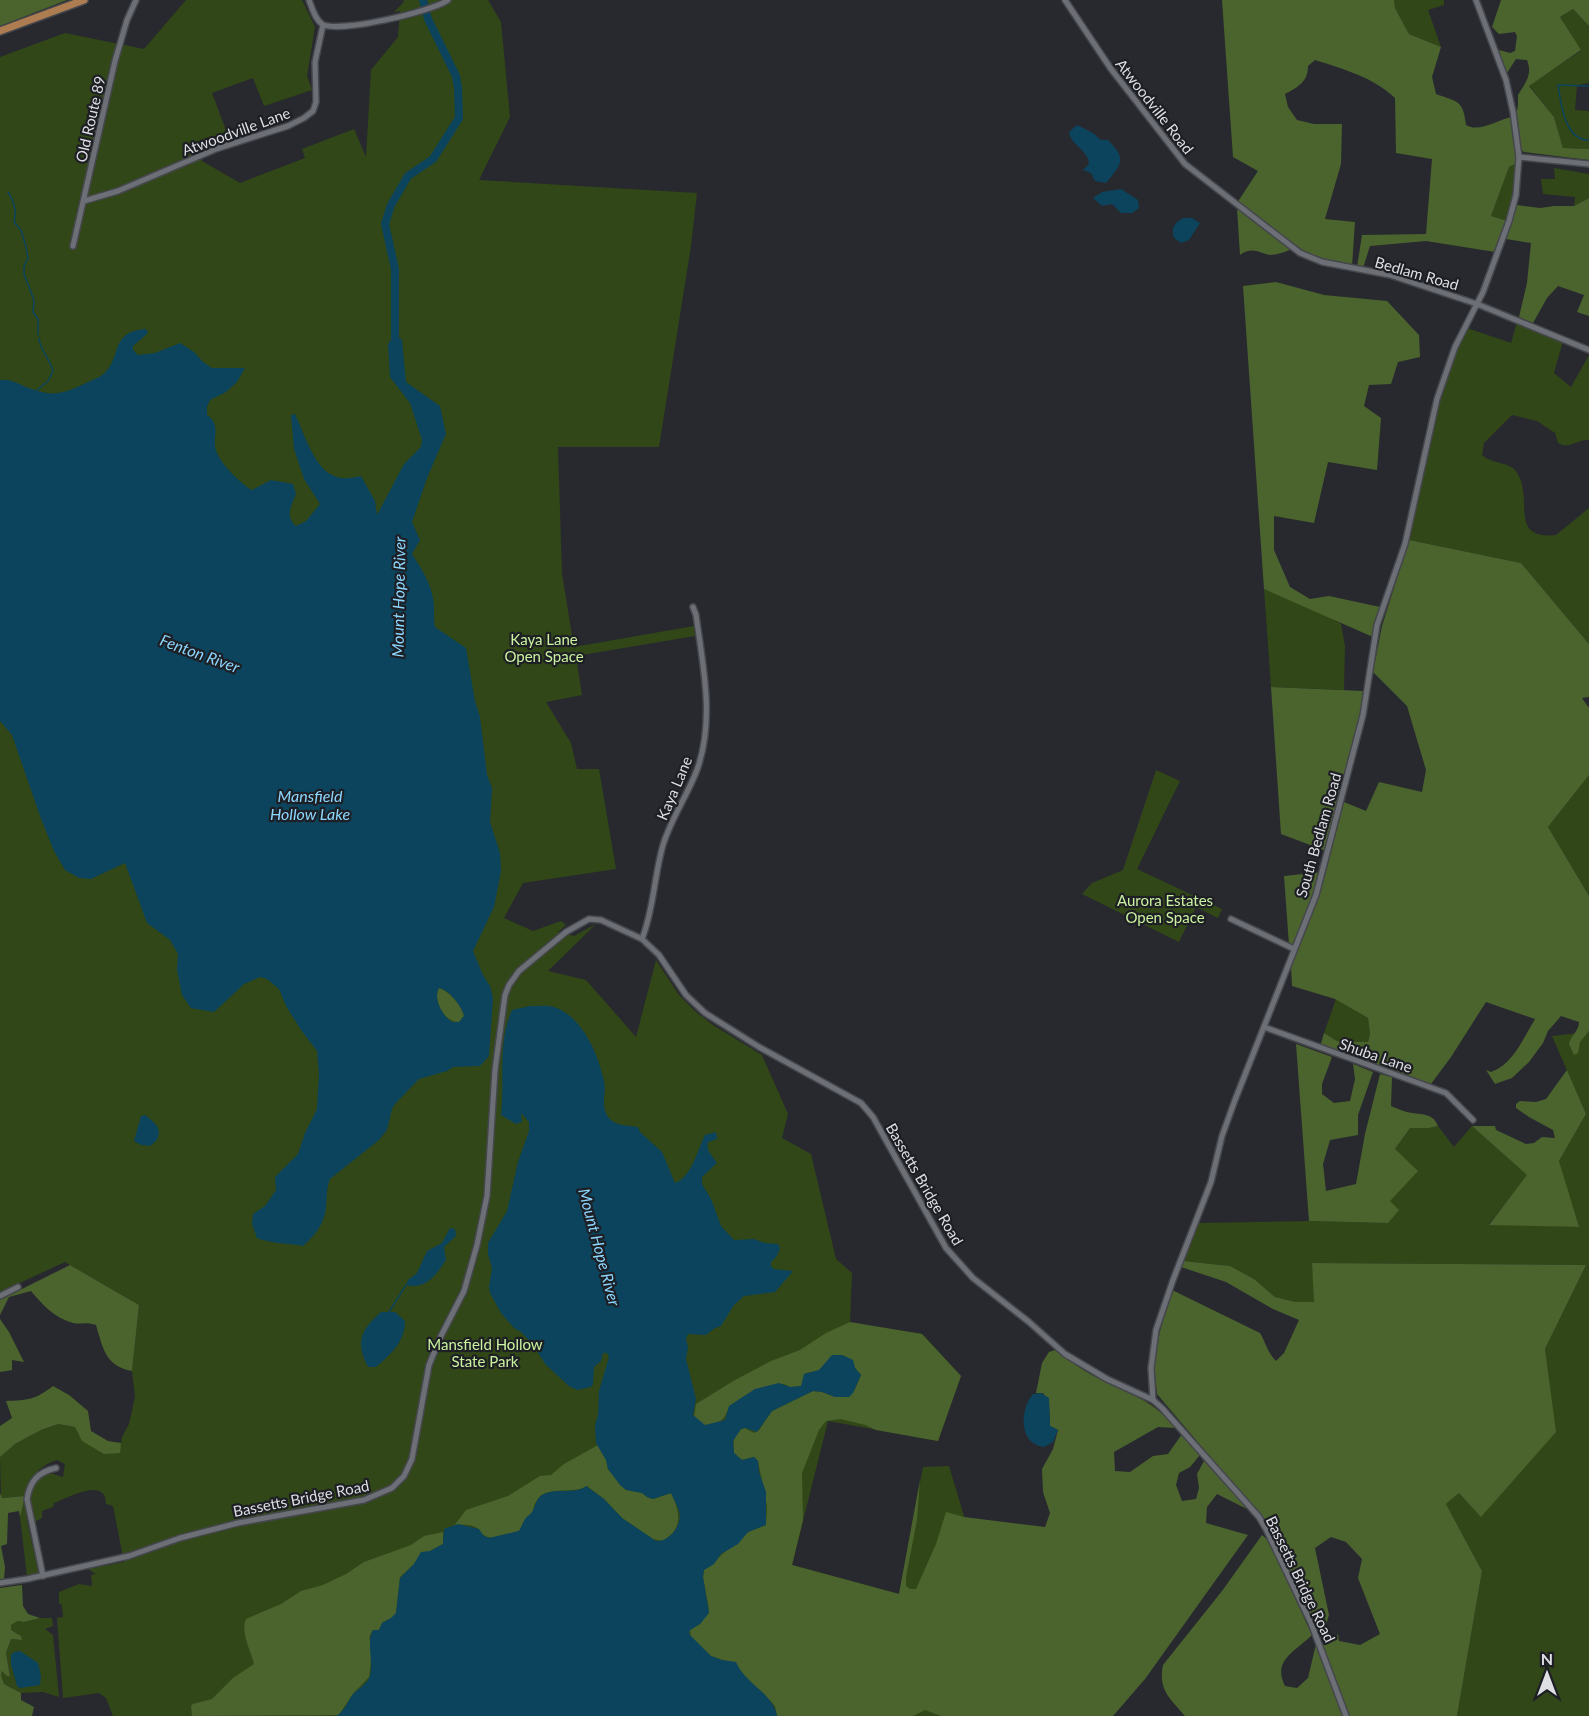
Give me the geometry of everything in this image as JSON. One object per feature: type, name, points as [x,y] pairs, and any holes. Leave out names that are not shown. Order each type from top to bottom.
[{"type":"main road","points":[[0,32],[84,0]]},
{"type":"street","name":"Old Route 89","points":[[73,246],[118,50],[136,0]]},
{"type":"street","points":[[309,0],[317,19],[323,25],[334,28],[412,13],[436,7],[448,0]]},
{"type":"street","name":"Atwoodville Road","points":[[1065,0],[1111,69],[1185,164],[1244,211]]},
{"type":"street","name":"South Bedlam Road","points":[[1153,1400],[1151,1368],[1156,1330],[1211,1182],[1222,1136],[1316,895],[1363,715],[1377,625],[1405,544],[1437,399],[1455,346],[1477,304],[1509,221],[1516,195],[1519,157],[1506,80],[1476,0]]},
{"type":"street","name":"Atwoodville Lane","points":[[84,201],[118,191],[216,149],[288,126],[304,118],[313,111],[316,102],[315,62],[323,25]]},
{"type":"street","points":[[1519,157],[1589,164]]},
{"type":"street","name":"Bedlam Road","points":[[1244,211],[1300,253],[1322,262],[1390,275],[1477,304],[1589,350]]},
{"type":"street","name":"Kaya Lane","points":[[642,939],[650,915],[663,844],[687,794],[703,748],[706,693],[693,607]]},
{"type":"street","name":"Bassetts Bridge Road","points":[[0,1584],[129,1556],[180,1538],[238,1523],[364,1500],[384,1493],[399,1482],[415,1452],[422,1396],[431,1359],[464,1291],[477,1245],[487,1196],[495,1070],[504,999],[508,985],[519,971],[579,923],[589,919],[602,920],[642,939],[659,955],[686,995],[705,1012],[775,1056],[861,1103],[873,1117],[946,1248],[973,1278],[1065,1354],[1100,1375],[1153,1400],[1169,1414],[1250,1506],[1266,1529],[1311,1623],[1346,1716]]},
{"type":"street","points":[[1231,919],[1294,949]]},
{"type":"street","name":"Shuba Lane","points":[[1264,1027],[1446,1093],[1473,1120]]},
{"type":"street","points":[[0,1296],[18,1287]]},
{"type":"street","points":[[43,1576],[27,1499],[29,1488],[36,1476],[44,1470],[56,1468]]},
{"type":"green space","points":[[0,0],[67,0],[0,26]]},
{"type":"green space","name":"Mansfield Hollow State Park","points":[[186,0],[302,0],[315,27],[307,76],[312,90],[264,106],[253,78],[212,93],[230,141],[199,152],[202,161],[240,183],[305,158],[302,149],[354,129],[366,157],[371,70],[398,37],[400,11],[394,12],[404,2],[403,0],[488,0],[501,22],[510,117],[479,180],[697,193],[691,246],[659,447],[558,447],[562,574],[574,647],[694,626],[695,636],[576,656],[582,695],[546,702],[571,743],[577,769],[599,769],[616,869],[523,883],[504,918],[533,931],[561,921],[566,925],[558,932],[574,936],[596,924],[548,971],[586,980],[636,1037],[656,960],[679,995],[696,1012],[762,1055],[788,1114],[782,1138],[811,1154],[836,1259],[852,1273],[850,1323],[922,1334],[961,1376],[938,1441],[828,1421],[792,1565],[899,1594],[923,1467],[949,1466],[967,1526],[1054,1716],[113,1716],[106,1698],[99,1693],[63,1698],[57,1618],[63,1617],[59,1592],[79,1584],[92,1586],[91,1575],[96,1574],[88,1569],[124,1562],[113,1506],[106,1504],[100,1491],[85,1491],[54,1503],[53,1507],[42,1511],[42,1518],[34,1522],[31,1497],[37,1481],[41,1474],[50,1473],[63,1477],[65,1464],[57,1460],[42,1468],[32,1479],[27,1492],[28,1523],[39,1569],[37,1574],[27,1577],[20,1517],[24,1496],[1,1498],[0,1457],[15,1444],[58,1424],[75,1427],[79,1435],[119,1453],[135,1397],[132,1371],[139,1305],[65,1262],[0,1292],[0,57],[65,33],[144,49]]},
{"type":"green space","points":[[1222,0],[1394,0],[1395,8],[1409,34],[1441,47],[1432,77],[1436,94],[1461,106],[1466,125],[1477,128],[1512,117],[1517,163],[1509,167],[1491,216],[1508,221],[1495,252],[1426,241],[1370,246],[1363,268],[1357,267],[1362,235],[1426,234],[1432,159],[1396,153],[1395,98],[1377,84],[1357,74],[1315,60],[1308,66],[1308,72],[1301,83],[1285,94],[1288,107],[1297,120],[1314,124],[1342,124],[1341,164],[1325,219],[1355,222],[1352,266],[1311,256],[1237,203],[1258,171],[1233,157]]},
{"type":"green space","points":[[1394,0],[1444,0],[1444,5],[1428,10],[1441,47],[1409,34],[1395,8]]},
{"type":"green space","points":[[1501,0],[1589,0],[1589,26],[1573,9],[1560,17],[1581,50],[1529,86],[1554,117],[1563,148],[1589,149],[1589,160],[1524,152],[1520,149],[1516,116],[1518,95],[1527,79],[1529,65],[1527,60],[1516,59],[1507,73],[1498,53],[1499,50],[1510,53],[1515,51],[1517,36],[1515,32],[1499,34],[1492,27]]},
{"type":"green space","points":[[1573,9],[1589,26],[1589,83],[1577,85],[1575,110],[1589,111],[1589,149],[1563,148],[1554,117],[1529,85],[1581,51],[1560,17]]},
{"type":"green space","points":[[1517,163],[1515,191],[1508,221],[1491,216],[1509,167]]},
{"type":"green space","points":[[1554,168],[1589,174],[1589,198],[1574,206],[1575,197],[1543,194],[1541,179],[1555,179]]},
{"type":"green space","points":[[1589,198],[1589,316],[1577,312],[1584,295],[1558,286],[1547,298],[1533,323],[1519,317],[1527,283],[1531,243],[1506,239],[1517,205],[1540,208],[1574,206]]},
{"type":"green space","points":[[1237,208],[1290,250],[1270,255],[1248,251],[1240,255]]},
{"type":"green space","points":[[1276,282],[1324,295],[1387,301],[1419,335],[1420,357],[1398,362],[1391,384],[1369,385],[1364,406],[1381,418],[1377,470],[1328,462],[1314,523],[1274,516],[1274,550],[1290,587],[1310,599],[1329,596],[1380,607],[1373,637],[1264,589],[1243,286]]},
{"type":"green space","points":[[1517,322],[1563,341],[1554,373],[1571,387],[1589,355],[1589,440],[1562,445],[1558,443],[1555,433],[1537,421],[1512,415],[1484,443],[1482,455],[1516,471],[1521,482],[1527,524],[1532,531],[1541,535],[1556,535],[1589,508],[1589,644],[1521,563],[1409,540],[1438,404],[1467,328],[1511,343]]},
{"type":"green space","points":[[1409,540],[1521,563],[1589,644],[1589,697],[1582,698],[1589,708],[1589,775],[1548,827],[1589,896],[1589,1031],[1580,1042],[1578,1053],[1574,1055],[1569,1044],[1579,1022],[1561,1016],[1548,1031],[1543,1043],[1529,1062],[1512,1078],[1495,1084],[1486,1070],[1491,1072],[1499,1068],[1512,1057],[1535,1019],[1486,1002],[1431,1084],[1320,1047],[1324,1033],[1337,1041],[1368,1042],[1370,1034],[1368,1018],[1335,999],[1292,986],[1291,966],[1320,894],[1344,802],[1366,811],[1379,782],[1422,792],[1426,770],[1407,706],[1373,672],[1382,626]]},
{"type":"green space","points":[[1264,589],[1327,615],[1341,624],[1345,646],[1344,690],[1271,687]]},
{"type":"green space","points":[[1271,687],[1363,691],[1360,718],[1326,851],[1281,834]]},
{"type":"green space","name":"Aurora Estates Open Space","points":[[1156,770],[1180,781],[1137,869],[1222,909],[1218,918],[1196,907],[1179,942],[1082,894],[1092,883],[1123,870]]},
{"type":"green space","points":[[1589,775],[1589,896],[1548,827]]},
{"type":"green space","points":[[1322,872],[1293,946],[1289,945],[1284,876]]},
{"type":"green space","points":[[439,988],[451,996],[461,1008],[464,1016],[459,1022],[449,1019],[441,1010],[437,998]]},
{"type":"green space","points":[[1336,999],[1368,1018],[1370,1034],[1368,1042],[1337,1041],[1324,1033]]},
{"type":"green space","points":[[1589,1032],[1589,1716],[1457,1716],[1482,1571],[1446,1504],[1459,1493],[1481,1516],[1555,1432],[1545,1349],[1586,1265],[1312,1263],[1315,1302],[1296,1302],[1275,1297],[1254,1279],[1230,1266],[1183,1261],[1198,1223],[1309,1221],[1388,1223],[1395,1149],[1410,1128],[1438,1126],[1454,1147],[1472,1126],[1528,1175],[1489,1224],[1578,1227],[1559,1161],[1586,1114],[1552,1036]]},
{"type":"green space","points":[[1296,1044],[1332,1057],[1322,1084],[1322,1094],[1334,1103],[1350,1101],[1355,1079],[1353,1064],[1373,1072],[1358,1115],[1358,1135],[1330,1140],[1323,1164],[1326,1191],[1356,1184],[1365,1134],[1380,1074],[1392,1077],[1391,1106],[1407,1112],[1427,1115],[1436,1122],[1438,1126],[1410,1128],[1395,1149],[1418,1171],[1390,1201],[1399,1210],[1388,1223],[1309,1221]]},
{"type":"green space","points":[[1567,1070],[1586,1114],[1559,1161],[1579,1227],[1489,1225],[1527,1175],[1472,1126],[1495,1126],[1496,1130],[1526,1144],[1534,1143],[1542,1137],[1555,1138],[1553,1130],[1516,1108],[1516,1104],[1520,1101],[1536,1102],[1546,1099]]},
{"type":"green space","points":[[1183,1261],[1230,1266],[1254,1279],[1275,1297],[1296,1302],[1314,1302],[1312,1263],[1586,1265],[1545,1349],[1556,1432],[1481,1517],[1459,1493],[1446,1504],[1482,1571],[1457,1716],[1349,1716],[1323,1645],[1330,1643],[1338,1634],[1339,1641],[1360,1645],[1380,1634],[1358,1578],[1362,1559],[1346,1542],[1331,1537],[1315,1548],[1329,1615],[1321,1640],[1267,1524],[1157,1394],[1154,1363],[1160,1331],[1172,1290],[1260,1333],[1276,1361],[1284,1353],[1299,1320],[1273,1309],[1226,1282],[1181,1267]]},
{"type":"green space","points":[[70,1265],[139,1305],[132,1371],[116,1365],[106,1355],[96,1325],[73,1323],[54,1314],[31,1291],[9,1297],[0,1315],[0,1300]]},
{"type":"green space","points":[[0,1319],[24,1362],[12,1360],[12,1370],[0,1372]]},
{"type":"green space","points":[[850,1322],[922,1334],[961,1376],[938,1441],[876,1430],[841,1419],[826,1421],[819,1430],[802,1473],[803,1520],[792,1565],[899,1594],[920,1480],[917,1520],[906,1577],[906,1586],[910,1589],[916,1589],[936,1544],[946,1512],[964,1517],[1045,1527],[1050,1513],[1043,1492],[1042,1469],[1053,1449],[1058,1430],[1050,1426],[1049,1402],[1043,1393],[1036,1393],[1042,1363],[1049,1352],[1055,1350],[1090,1374],[1146,1402],[1176,1428],[1158,1427],[1114,1452],[1115,1471],[1130,1472],[1153,1456],[1168,1454],[1182,1434],[1200,1455],[1190,1467],[1179,1473],[1176,1485],[1182,1501],[1196,1499],[1199,1488],[1197,1474],[1204,1461],[1249,1510],[1217,1494],[1207,1507],[1206,1523],[1248,1535],[1145,1679],[1113,1716],[941,1716],[925,1710],[913,1716],[777,1716],[775,1706],[745,1678],[737,1665],[711,1656],[691,1638],[690,1630],[700,1624],[709,1609],[703,1577],[704,1570],[748,1532],[766,1525],[767,1506],[758,1461],[754,1457],[742,1460],[734,1453],[736,1434],[745,1428],[754,1433],[759,1430],[772,1411],[813,1391],[835,1397],[847,1397],[855,1389],[861,1375],[852,1360],[842,1355],[833,1355],[819,1371],[806,1373],[802,1386],[790,1387],[784,1384],[744,1397],[729,1408],[719,1422],[704,1425],[694,1417],[696,1404],[735,1380],[771,1361],[800,1350],[826,1333]]},
{"type":"green space","points":[[53,1386],[69,1395],[88,1411],[91,1431],[108,1441],[121,1443],[120,1453],[104,1454],[82,1441],[75,1427],[58,1424],[15,1444],[0,1457],[0,1426],[12,1418],[6,1401],[31,1398]]},
{"type":"green space","points":[[598,1445],[608,1469],[626,1490],[642,1493],[653,1499],[671,1493],[678,1520],[677,1526],[669,1537],[662,1541],[653,1539],[622,1518],[604,1499],[587,1486],[581,1489],[553,1491],[540,1496],[520,1530],[504,1536],[488,1537],[472,1526],[454,1526],[466,1510],[508,1496],[540,1476],[551,1475],[564,1464]]},
{"type":"green space","points":[[0,1493],[2,1498],[25,1496],[20,1517],[19,1511],[8,1513],[7,1544],[1,1546],[5,1567],[4,1579],[0,1579]]},
{"type":"green space","points":[[443,1532],[443,1544],[421,1553],[414,1564],[400,1577],[396,1613],[392,1618],[383,1622],[379,1630],[373,1630],[370,1635],[372,1648],[369,1677],[352,1695],[339,1715],[192,1716],[191,1706],[193,1704],[212,1699],[233,1678],[254,1664],[245,1636],[246,1619],[281,1604],[301,1591],[323,1585],[346,1574],[364,1562],[411,1545],[424,1536]]},
{"type":"green space","points":[[1262,1535],[1269,1541],[1312,1635],[1283,1663],[1281,1669],[1285,1686],[1297,1688],[1308,1678],[1316,1644],[1343,1716],[1185,1716],[1166,1693],[1162,1681],[1163,1665],[1222,1591]]},
{"type":"green space","points":[[22,1585],[23,1606],[28,1614],[40,1618],[24,1622],[18,1621],[11,1625],[11,1630],[21,1636],[22,1640],[11,1639],[6,1653],[10,1676],[2,1671],[1,1675],[4,1684],[21,1693],[21,1700],[34,1707],[32,1716],[0,1716],[0,1588]]},
{"type":"green space","points":[[52,1618],[53,1626],[45,1629],[53,1635],[59,1697],[43,1692],[21,1693],[4,1684],[1,1675],[2,1671],[10,1675],[6,1653],[11,1639],[21,1640],[21,1636],[11,1630],[11,1625],[18,1621],[24,1622]]},
{"type":"water","points":[[1077,125],[1101,140],[1108,140],[1118,152],[1119,166],[1106,183],[1095,181],[1091,173],[1083,170],[1089,164],[1088,159],[1070,137],[1069,132]]},
{"type":"water","points":[[1121,189],[1138,200],[1139,208],[1132,213],[1121,213],[1112,204],[1102,206],[1093,198],[1102,192]]},
{"type":"water","points":[[1183,218],[1192,218],[1200,223],[1189,240],[1181,243],[1174,238],[1173,229],[1175,224]]},
{"type":"water","name":"Mansfield Hollow Lake","points":[[146,329],[148,333],[133,346],[133,350],[138,355],[155,353],[180,343],[212,368],[245,368],[237,382],[226,392],[210,400],[207,407],[207,415],[214,422],[216,429],[216,452],[230,471],[252,490],[271,480],[293,484],[296,494],[290,515],[296,526],[306,521],[320,504],[304,479],[294,449],[291,415],[295,414],[314,457],[326,471],[339,478],[361,476],[375,501],[377,515],[404,464],[421,447],[422,440],[410,403],[390,377],[388,344],[395,334],[402,340],[406,382],[440,406],[446,434],[427,478],[412,522],[420,540],[412,554],[432,592],[435,627],[466,648],[480,717],[487,775],[492,788],[490,822],[500,853],[501,871],[494,907],[473,951],[490,986],[493,998],[489,1056],[480,1066],[453,1067],[419,1079],[395,1104],[387,1130],[379,1140],[330,1179],[321,1225],[303,1246],[257,1238],[252,1224],[253,1214],[265,1206],[276,1190],[275,1177],[298,1154],[317,1109],[319,1074],[317,1051],[286,1006],[279,989],[267,979],[260,977],[244,984],[214,1012],[191,1008],[182,995],[177,970],[178,954],[170,940],[147,923],[125,863],[91,879],[79,878],[65,870],[54,851],[40,816],[12,735],[0,721],[0,380],[49,393],[68,391],[101,376],[108,370],[121,341],[134,331]],"holes":[[[439,988],[455,999],[461,1008],[464,1016],[459,1022],[452,1022],[439,1007],[437,992]]]},
{"type":"water","points":[[530,1006],[554,1007],[573,1019],[581,1028],[593,1048],[601,1070],[605,1085],[604,1108],[608,1117],[618,1124],[638,1127],[640,1132],[662,1152],[675,1183],[681,1180],[690,1169],[705,1135],[716,1132],[717,1139],[708,1142],[708,1145],[717,1163],[702,1177],[702,1184],[711,1199],[721,1226],[734,1240],[754,1239],[778,1244],[780,1248],[771,1266],[774,1269],[793,1271],[775,1292],[744,1296],[734,1305],[721,1326],[706,1335],[688,1334],[686,1359],[696,1399],[693,1415],[705,1425],[725,1420],[729,1406],[755,1389],[779,1383],[790,1387],[801,1386],[804,1374],[819,1370],[832,1355],[842,1355],[853,1360],[855,1368],[861,1375],[849,1397],[835,1397],[813,1391],[772,1411],[757,1432],[741,1429],[733,1441],[734,1453],[742,1460],[754,1457],[758,1461],[766,1492],[766,1525],[748,1532],[738,1544],[721,1554],[714,1564],[704,1570],[703,1577],[709,1613],[700,1624],[690,1630],[689,1634],[711,1656],[736,1662],[740,1670],[770,1701],[777,1716],[336,1716],[344,1709],[353,1694],[368,1680],[371,1669],[371,1635],[373,1630],[379,1630],[382,1623],[396,1613],[400,1578],[414,1564],[421,1552],[430,1551],[443,1544],[444,1529],[458,1524],[479,1529],[489,1538],[519,1531],[542,1495],[553,1491],[582,1489],[586,1486],[604,1499],[622,1518],[656,1541],[666,1539],[674,1531],[679,1521],[679,1511],[671,1493],[653,1499],[642,1493],[626,1490],[608,1469],[606,1460],[596,1443],[595,1425],[598,1415],[599,1391],[609,1357],[607,1353],[603,1353],[601,1361],[594,1367],[591,1387],[577,1390],[569,1386],[546,1365],[533,1345],[501,1313],[490,1293],[492,1268],[488,1243],[507,1211],[518,1162],[529,1131],[529,1122],[521,1113],[522,1122],[516,1124],[501,1115],[503,1049],[507,1023],[512,1010]]},
{"type":"water","points":[[145,1115],[154,1123],[159,1132],[157,1140],[150,1146],[134,1141],[141,1116]]},
{"type":"water","points":[[450,1228],[455,1229],[456,1236],[444,1247],[446,1260],[438,1271],[425,1283],[406,1285],[408,1280],[417,1273],[427,1251],[442,1243]]},
{"type":"water","points":[[381,1312],[395,1312],[405,1321],[403,1335],[392,1352],[376,1367],[368,1367],[362,1350],[362,1337],[365,1330]]},
{"type":"water","points":[[1041,1393],[1049,1398],[1050,1426],[1058,1430],[1053,1442],[1044,1447],[1029,1440],[1024,1425],[1029,1400],[1033,1394]]},
{"type":"water","points":[[20,1651],[38,1663],[41,1676],[40,1685],[20,1688],[17,1686],[11,1655]]},
{"type":"waterway","name":"Mount Hope River","points":[[395,342],[395,269],[385,224],[391,205],[408,176],[433,159],[459,118],[456,76],[428,19],[423,0]]},
{"type":"waterway","points":[[1589,86],[1558,85],[1569,128],[1581,139],[1589,140]]},
{"type":"waterway","points":[[8,192],[14,206],[14,222],[21,230],[26,247],[28,258],[24,266],[24,274],[34,300],[33,312],[38,319],[38,335]]},
{"type":"waterway","points":[[37,390],[48,381],[53,371],[39,338]]},
{"type":"waterway","points":[[389,1312],[406,1285]]},
{"type":"park label","name":"Kaya Lane Open Space","points":[[544,648]]},
{"type":"water label","name":"Fenton River","points":[[200,653]]}]
